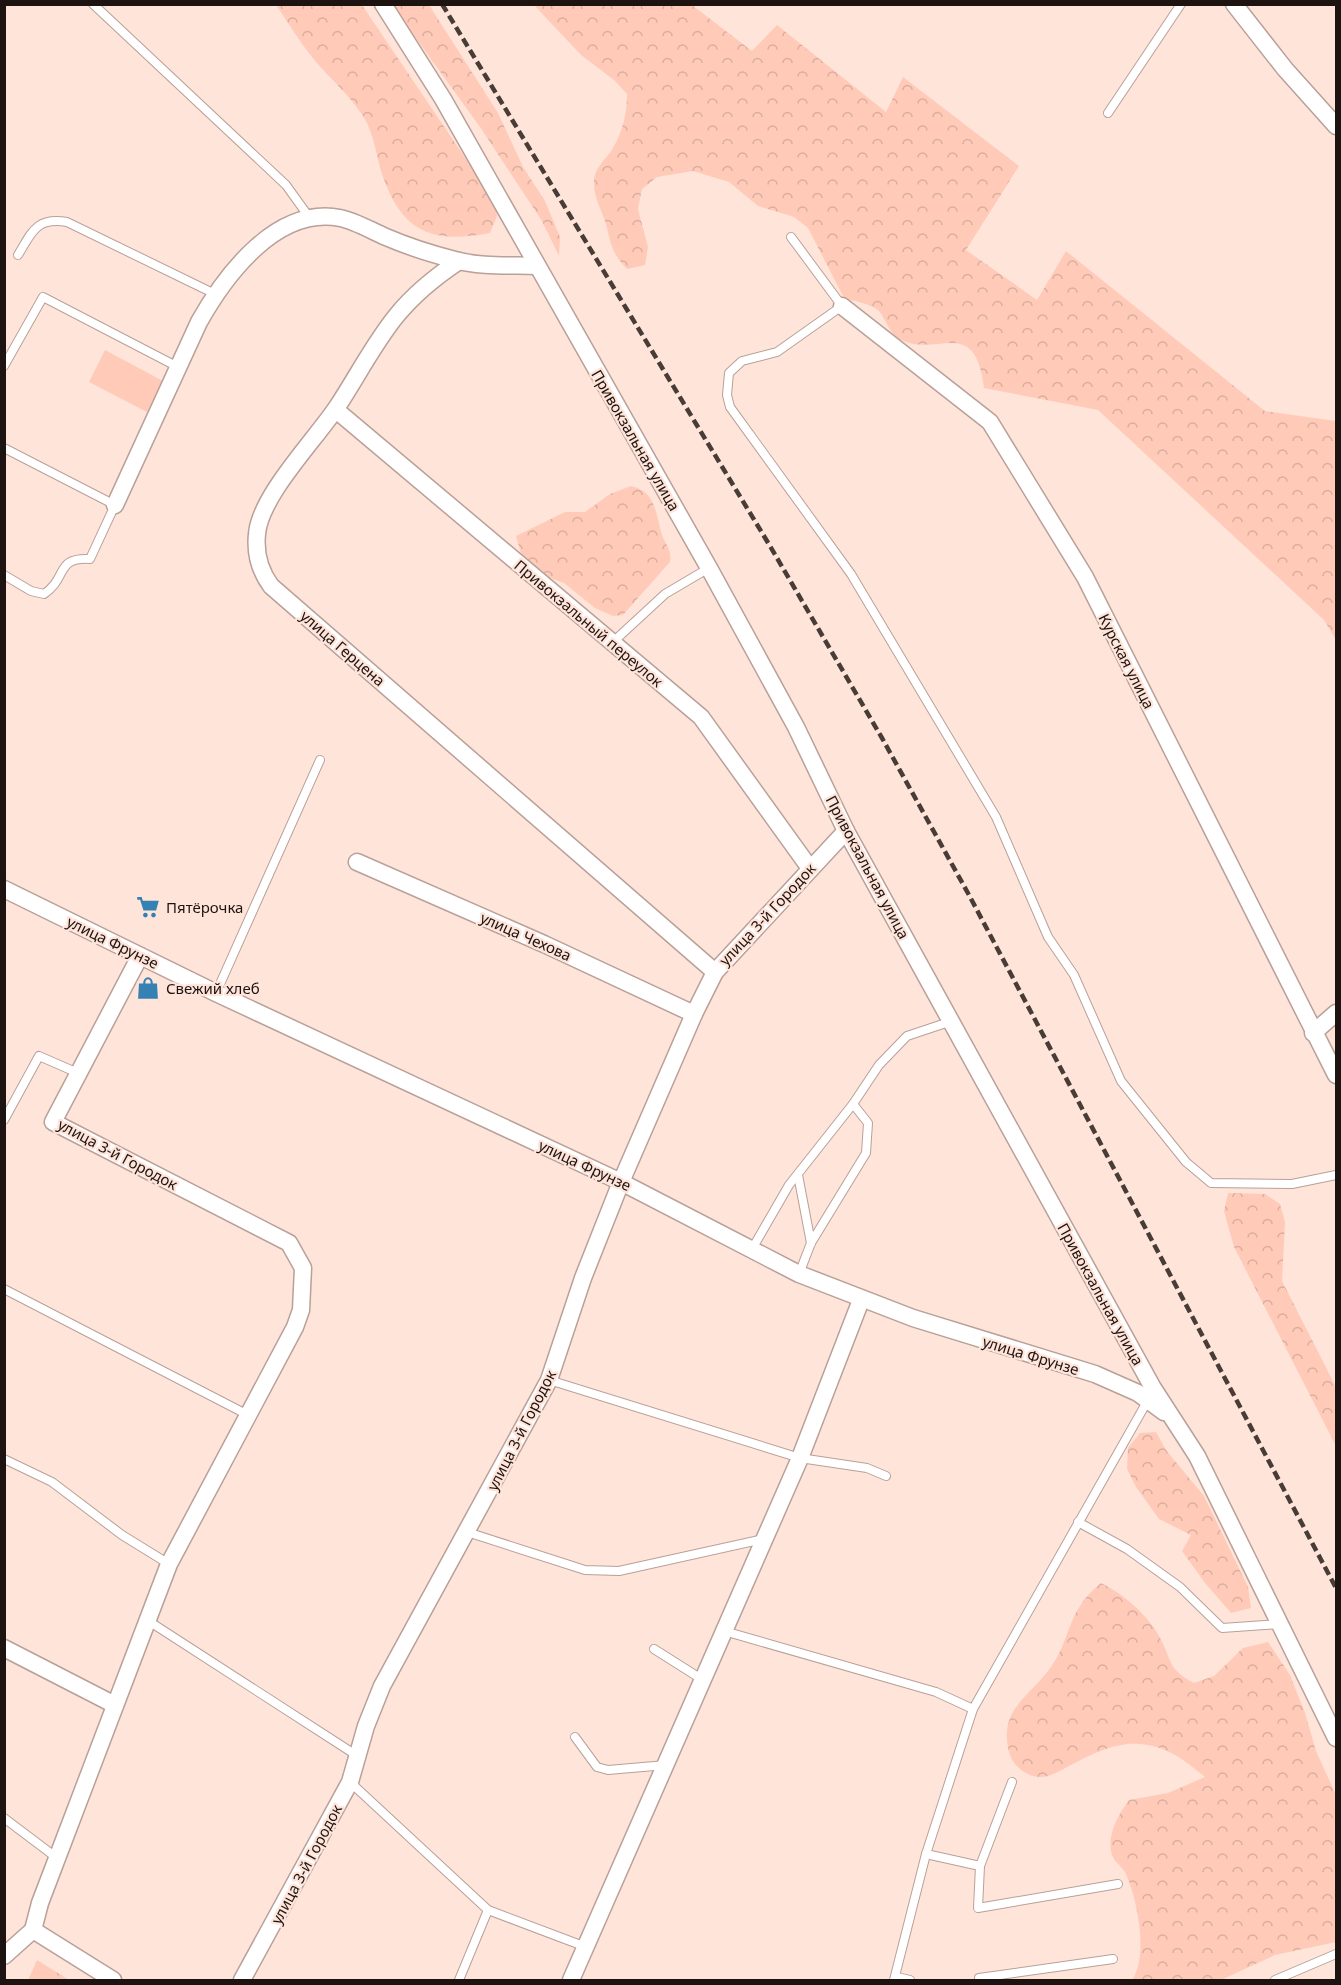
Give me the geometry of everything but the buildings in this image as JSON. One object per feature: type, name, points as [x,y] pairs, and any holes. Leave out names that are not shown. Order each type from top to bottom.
[{"type":"street","name":"Привокзальная улица","points":[[383,4],[443,99],[709,568],[796,727],[846,831],[952,1021],[1151,1394],[1172,1418],[1197,1456],[1336,1738]]},
{"type":"street","points":[[1234,4],[1285,69],[1336,126]]},
{"type":"street","points":[[115,506],[178,367],[215,294],[255,248],[283,228],[309,217],[340,218],[409,247],[459,261],[537,266]]},
{"type":"street","name":"улица Герцена","points":[[459,261],[423,286],[396,316],[336,410],[272,497],[262,515],[257,534],[258,559],[266,579],[715,972]]},
{"type":"street","name":"Курская улица","points":[[842,306],[990,422],[1085,577],[1336,1075]]},
{"type":"street","name":"Привокзальный переулок","points":[[336,410],[701,717],[809,867]]},
{"type":"street","name":"улица 3-й Городок","points":[[242,1980],[350,1782],[356,1755],[382,1686],[549,1380],[583,1278],[621,1182],[693,1014],[715,972],[809,867],[846,831]]},
{"type":"street","name":"улица Чехова","points":[[357,861],[693,1014]]},
{"type":"street","name":"улица Фрунзе","points":[[6,892],[621,1182],[799,1274],[861,1300],[1095,1374],[1138,1393],[1151,1394]]},
{"type":"street","name":"улица 3-й Городок","points":[[33,1930],[40,1903],[169,1564],[295,1327],[301,1310],[303,1268],[289,1243],[53,1122],[140,956]]},
{"type":"street","points":[[1313,1033],[1336,1013]]},
{"type":"street","points":[[571,1980],[800,1458],[861,1300]]},
{"type":"street","points":[[4,1648],[115,1705]]},
{"type":"street","points":[[4,1956],[33,1930],[113,1980]]},
{"type":"lane","points":[[93,4],[286,185],[309,217]]},
{"type":"lane","points":[[1108,113],[1180,4]]},
{"type":"lane","points":[[18,255],[32,232],[42,223],[52,220],[66,222],[215,294]]},
{"type":"lane","points":[[791,237],[842,306],[777,352],[742,361],[729,373],[727,394],[730,407],[851,574],[996,817],[1048,937],[1074,975],[1121,1081],[1186,1162],[1211,1184],[1292,1184],[1336,1175]]},
{"type":"lane","points":[[4,366],[44,297],[178,367]]},
{"type":"lane","points":[[4,448],[115,506],[90,559],[75,558],[68,561],[53,588],[44,594],[31,591],[4,575]]},
{"type":"lane","points":[[613,642],[665,594],[709,568]]},
{"type":"lane","points":[[216,993],[320,760]]},
{"type":"lane","points":[[752,1249],[798,1174],[854,1104],[879,1065],[907,1036],[952,1021]]},
{"type":"lane","points":[[4,1120],[39,1056],[78,1073]]},
{"type":"lane","points":[[799,1274],[811,1243],[866,1153],[868,1123],[854,1104]]},
{"type":"lane","points":[[798,1174],[811,1243]]},
{"type":"lane","points":[[4,1289],[248,1415]]},
{"type":"lane","points":[[549,1380],[800,1458],[867,1468],[886,1476]]},
{"type":"lane","points":[[910,1980],[895,1979],[927,1854],[973,1709],[1151,1394]]},
{"type":"lane","points":[[4,1458],[52,1482],[122,1535],[169,1564]]},
{"type":"lane","points":[[1078,1522],[1127,1549],[1180,1587],[1222,1628],[1280,1624]]},
{"type":"lane","points":[[467,1532],[585,1570],[596,1571],[619,1571],[764,1539]]},
{"type":"lane","points":[[146,1620],[356,1755]]},
{"type":"lane","points":[[724,1631],[936,1692],[973,1709]]},
{"type":"lane","points":[[654,1649],[703,1680]]},
{"type":"lane","points":[[575,1737],[597,1767],[608,1770],[666,1765]]},
{"type":"lane","points":[[350,1782],[488,1910],[586,1947]]},
{"type":"lane","points":[[1012,1782],[980,1866],[978,1908],[1118,1884]]},
{"type":"lane","points":[[4,1818],[58,1858]]},
{"type":"lane","points":[[927,1854],[980,1866]]},
{"type":"lane","points":[[459,1980],[488,1910]]},
{"type":"lane","points":[[1275,1980],[1292,1977],[1336,1954]]},
{"type":"lane","points":[[979,1980],[979,1978],[1113,1959]]},
{"type":"lane","points":[[1041,1969],[1043,1980]]},
{"type":"green space","points":[[276,5],[362,5],[470,165],[494,195],[497,216],[490,233],[452,237],[436,235],[411,222],[400,211],[383,177],[370,131],[363,116],[312,57]]},
{"type":"green space","points":[[392,5],[429,5],[498,113],[523,167],[545,201],[560,237],[559,256],[542,221],[480,127]]},
{"type":"green space","points":[[534,5],[692,5],[752,51],[777,25],[886,112],[903,77],[1019,166],[966,250],[1037,300],[1066,251],[1265,411],[1336,421],[1336,640],[1324,620],[1098,410],[984,388],[979,365],[972,352],[963,345],[915,344],[897,338],[879,311],[844,298],[808,228],[794,217],[758,206],[729,182],[693,171],[657,177],[642,189],[638,209],[648,247],[645,265],[627,269],[613,248],[594,189],[594,178],[613,148],[622,128],[627,94],[614,80],[581,55]]},
{"type":"green space","points":[[105,350],[163,381],[147,412],[89,382]]},
{"type":"green space","points":[[631,486],[646,493],[654,505],[669,551],[670,562],[623,615],[613,616],[595,608],[564,583],[545,576],[522,557],[516,536],[565,512],[585,512],[610,494]]},
{"type":"green space","points":[[1228,1193],[1265,1194],[1280,1204],[1285,1222],[1282,1281],[1336,1387],[1336,1446],[1234,1247],[1224,1211]]},
{"type":"green space","points":[[1156,1432],[1166,1450],[1204,1496],[1248,1587],[1251,1608],[1231,1613],[1182,1551],[1191,1535],[1159,1519],[1136,1487],[1127,1469],[1128,1448],[1140,1433]]},
{"type":"green space","points":[[1101,1583],[1118,1593],[1141,1612],[1159,1636],[1174,1668],[1194,1683],[1214,1676],[1243,1648],[1268,1642],[1290,1675],[1305,1713],[1316,1751],[1336,1795],[1336,1942],[1275,1955],[1221,1980],[1132,1980],[1140,1957],[1140,1927],[1125,1871],[1112,1855],[1111,1840],[1114,1826],[1129,1800],[1168,1793],[1205,1777],[1166,1750],[1148,1745],[1131,1744],[1106,1749],[1052,1775],[1037,1777],[1022,1771],[1014,1762],[1009,1752],[1007,1738],[1008,1726],[1016,1707],[1048,1671],[1062,1648],[1081,1605]]},
{"type":"green space","points":[[37,1960],[69,1980],[28,1980]]},
{"type":"railway","points":[[442,4],[770,546],[882,738],[969,895],[1336,1588]]},
{"type":"place","name":"Пятёрочка","points":[[148,907]]},
{"type":"place","name":"Свежий хлеб","points":[[148,988]]}]
